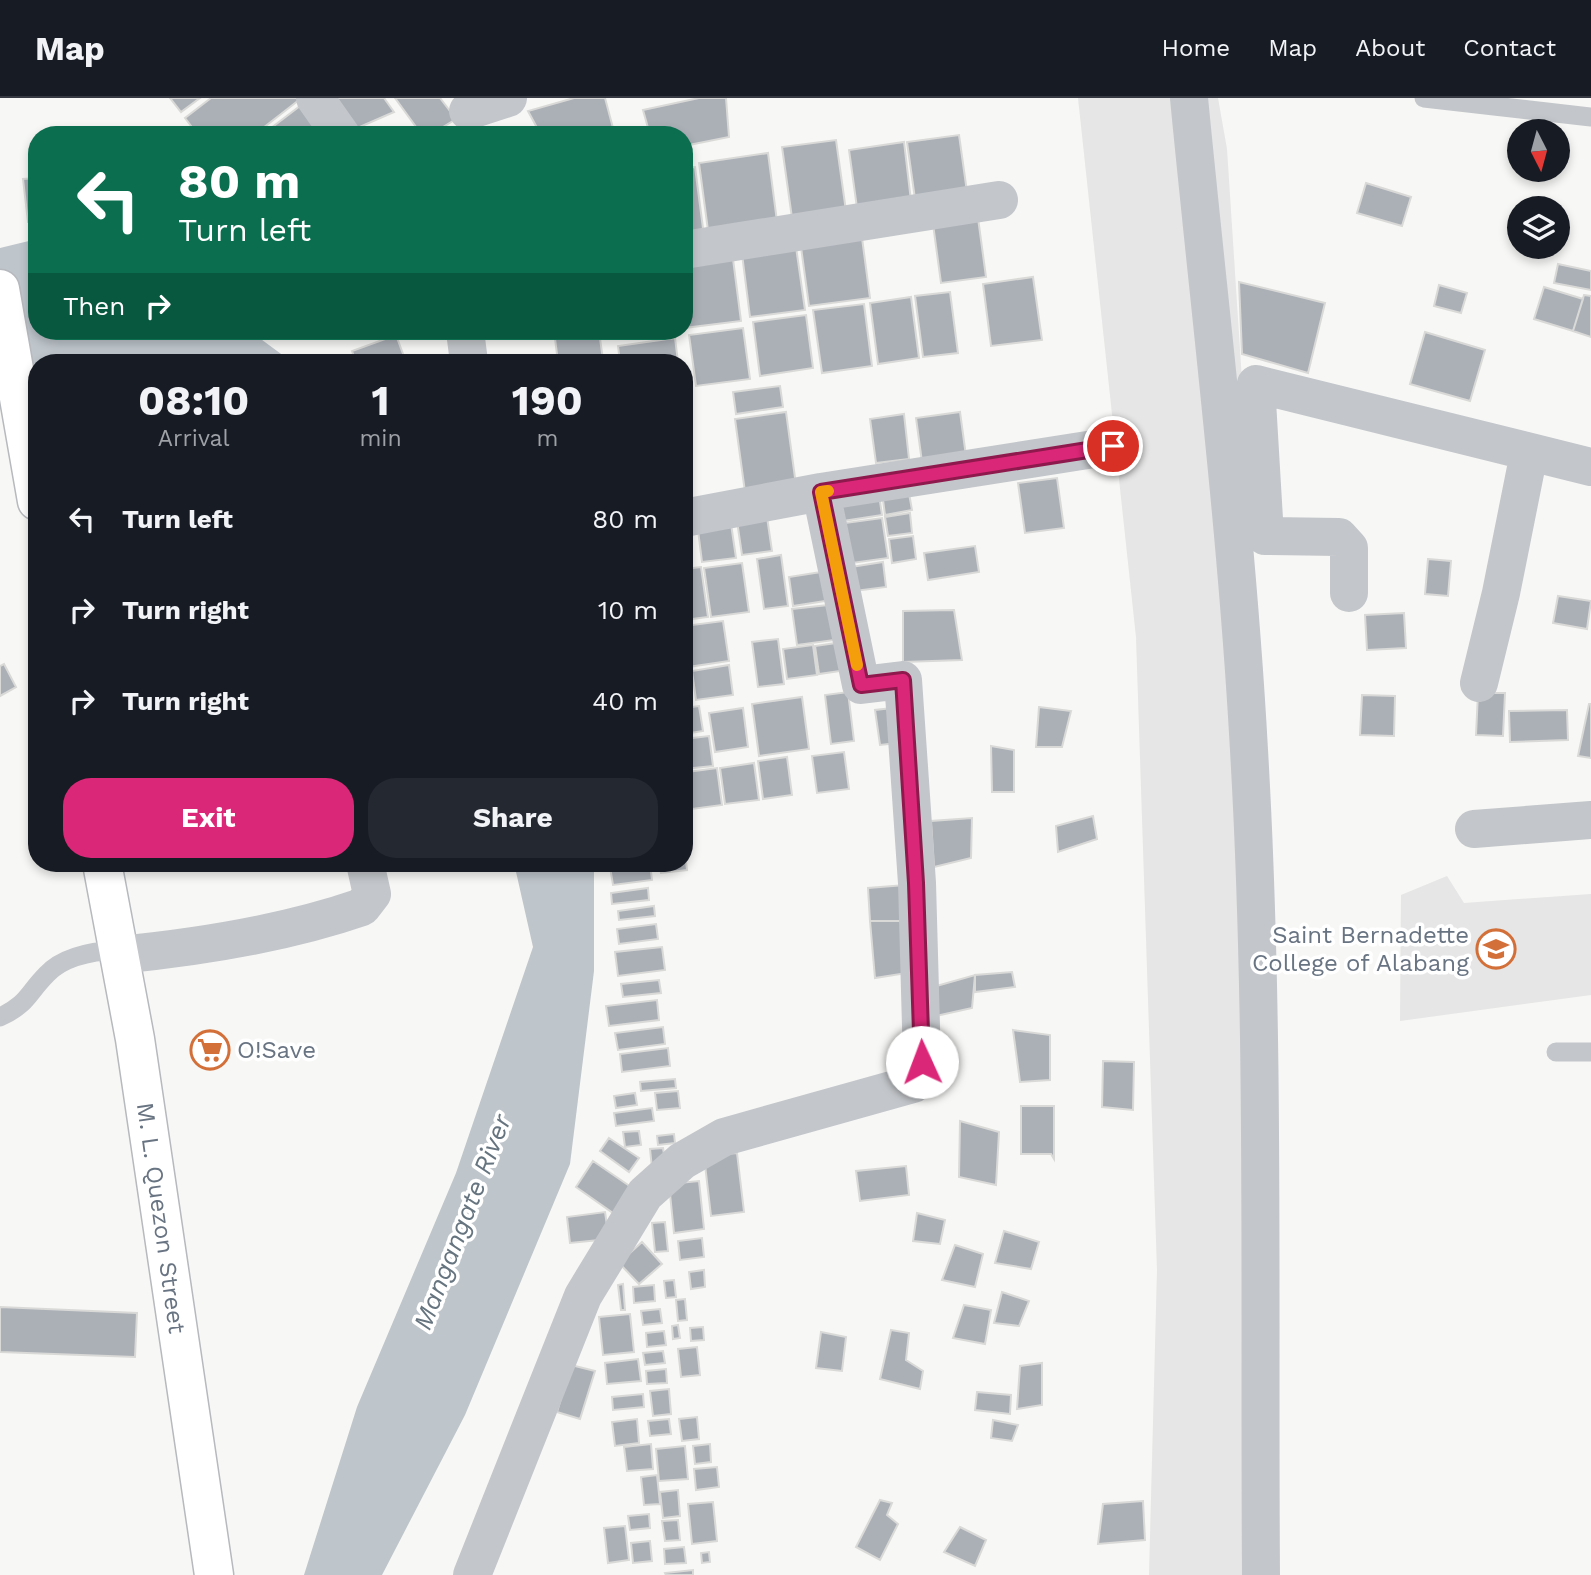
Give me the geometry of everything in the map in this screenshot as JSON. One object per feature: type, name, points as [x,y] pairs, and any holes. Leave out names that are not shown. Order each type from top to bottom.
[{"type":"main road","points":[[0,289],[28,449]]},
{"type":"main road","name":"M. L. Quezon Street","points":[[104,872],[135,1039],[214,1575]]},
{"type":"street","points":[[315,98],[335,126]]},
{"type":"street","points":[[468,111],[508,98]]},
{"type":"street","points":[[1189,98],[1230,509],[1249,750],[1256,990],[1261,1575]]},
{"type":"street","points":[[693,249],[999,201]]},
{"type":"street","points":[[1349,593],[1349,548],[1339,537],[1265,536],[1256,384],[1591,467]]},
{"type":"street","points":[[693,517],[821,492],[1113,446]]},
{"type":"street","points":[[1479,683],[1501,593],[1529,453]]},
{"type":"street","points":[[472,1575],[583,1296],[646,1194],[682,1161],[724,1138],[913,1084],[922,1062],[916,883],[903,680],[861,685],[821,492]]},
{"type":"street","points":[[1474,829],[1591,820]]},
{"type":"street","points":[[119,952],[197,947],[250,937],[362,907],[372,894],[367,872]]},
{"type":"lane","points":[[1424,98],[1591,117]]},
{"type":"lane","points":[[0,1017],[20,1008],[55,968],[91,952],[119,952]]},
{"type":"lane","points":[[1556,1052],[1591,1052]]},
{"type":"shaded area","points":[[1078,98],[1218,98],[1227,149],[1259,643],[1273,1575],[1149,1575],[1157,1270],[1136,637]]},
{"type":"shaded area","name":"Saint Bernadette College of Alabang","points":[[1447,876],[1464,903],[1591,894],[1591,995],[1400,1021],[1401,895]]},
{"type":"water","points":[[28,241],[28,340],[262,340],[281,354],[28,354],[28,400],[0,408],[0,248]]},
{"type":"water","name":"Mangangate River","points":[[516,872],[594,872],[594,971],[570,1164],[465,1415],[382,1575],[304,1575],[357,1407],[456,1173],[533,947]]},
{"type":"building","points":[[170,98],[200,98],[181,112]]},
{"type":"building","points":[[211,98],[299,100],[266,126],[191,126],[185,118]]},
{"type":"building","points":[[326,98],[384,98],[394,112],[362,126],[342,126]]},
{"type":"building","points":[[395,98],[440,98],[456,119],[445,126],[415,126]]},
{"type":"building","points":[[574,98],[605,98],[612,126],[536,126],[528,111]]},
{"type":"building","points":[[699,98],[726,98],[729,137],[693,144],[693,126],[647,126],[643,110]]},
{"type":"building","points":[[300,106],[314,126],[274,126]]},
{"type":"building","points":[[959,135],[967,192],[915,199],[907,142]]},
{"type":"building","points":[[836,140],[846,211],[792,218],[782,147]]},
{"type":"building","points":[[904,142],[911,201],[857,208],[849,150]]},
{"type":"building","points":[[768,153],[778,229],[709,238],[699,163]]},
{"type":"building","points":[[693,167],[704,236],[693,238]]},
{"type":"building","points":[[23,179],[28,179],[28,222]]},
{"type":"building","points":[[1366,183],[1411,197],[1402,226],[1357,213]]},
{"type":"building","points":[[978,218],[986,277],[941,283],[933,224]]},
{"type":"building","points":[[862,238],[870,298],[809,306],[801,247]]},
{"type":"building","points":[[796,247],[805,310],[750,317],[742,254]]},
{"type":"building","points":[[733,259],[741,321],[693,327],[693,265]]},
{"type":"building","points":[[1558,264],[1591,271],[1591,290],[1554,283]]},
{"type":"building","points":[[1033,277],[1042,340],[991,346],[983,284]]},
{"type":"building","points":[[1239,282],[1325,303],[1308,373],[1242,354]]},
{"type":"building","points":[[1439,285],[1467,293],[1461,313],[1434,306]]},
{"type":"building","points":[[1544,287],[1583,299],[1573,331],[1534,319]]},
{"type":"building","points":[[950,292],[958,353],[923,357],[915,296]]},
{"type":"building","points":[[1584,295],[1591,296],[1591,337],[1573,331]]},
{"type":"building","points":[[911,297],[919,358],[878,364],[870,303]]},
{"type":"building","points":[[864,304],[872,366],[822,373],[813,310]]},
{"type":"building","points":[[806,315],[813,368],[760,376],[753,322]]},
{"type":"building","points":[[743,328],[750,379],[696,386],[690,340],[693,340],[693,334]]},
{"type":"building","points":[[1425,332],[1485,350],[1470,401],[1410,384]]},
{"type":"building","points":[[382,340],[398,340],[403,354],[353,354],[352,351]]},
{"type":"building","points":[[555,340],[600,340],[602,354],[557,354]]},
{"type":"building","points":[[675,340],[677,354],[619,354],[618,346]]},
{"type":"building","points":[[780,386],[783,407],[736,414],[733,392]]},
{"type":"building","points":[[786,412],[796,485],[745,492],[735,419]]},
{"type":"building","points":[[960,412],[966,456],[922,462],[916,418]]},
{"type":"building","points":[[904,414],[909,459],[876,463],[870,419]]},
{"type":"building","points":[[1057,478],[1064,528],[1025,533],[1018,483]]},
{"type":"building","points":[[878,488],[882,515],[843,521],[839,494]]},
{"type":"building","points":[[908,488],[912,510],[885,515],[882,492]]},
{"type":"building","points":[[910,513],[912,533],[888,536],[885,517]]},
{"type":"building","points":[[730,517],[736,558],[702,562],[697,522]]},
{"type":"building","points":[[767,517],[772,551],[742,555],[737,521]]},
{"type":"building","points":[[882,518],[888,558],[852,563],[845,523]]},
{"type":"building","points":[[913,536],[916,559],[892,563],[889,539]]},
{"type":"building","points":[[975,546],[979,572],[928,580],[924,553]]},
{"type":"building","points":[[781,555],[788,606],[764,609],[757,559]]},
{"type":"building","points":[[1428,559],[1451,561],[1448,596],[1425,594]]},
{"type":"building","points":[[883,562],[886,587],[855,591],[851,567]]},
{"type":"building","points":[[742,563],[749,612],[711,617],[704,568]]},
{"type":"building","points":[[701,567],[708,617],[693,619],[693,568]]},
{"type":"building","points":[[834,570],[838,599],[793,606],[789,577]]},
{"type":"building","points":[[1558,596],[1591,601],[1587,629],[1553,623]]},
{"type":"building","points":[[837,604],[842,639],[797,645],[792,609]]},
{"type":"building","points":[[954,610],[962,660],[903,662],[903,611]]},
{"type":"building","points":[[1404,613],[1406,648],[1367,650],[1365,615]]},
{"type":"building","points":[[723,621],[729,661],[693,666],[693,625]]},
{"type":"building","points":[[778,639],[784,684],[758,687],[752,642]]},
{"type":"building","points":[[843,642],[847,670],[819,674],[815,646]]},
{"type":"building","points":[[813,645],[817,675],[787,679],[783,649]]},
{"type":"building","points":[[4,664],[16,687],[0,696],[0,666]]},
{"type":"building","points":[[729,665],[733,695],[696,700],[693,671]]},
{"type":"building","points":[[848,692],[854,741],[831,744],[825,695]]},
{"type":"building","points":[[1478,693],[1505,693],[1503,736],[1476,735]]},
{"type":"building","points":[[1362,695],[1395,696],[1394,736],[1360,735]]},
{"type":"building","points":[[802,697],[809,749],[759,756],[752,704]]},
{"type":"building","points":[[1591,704],[1591,758],[1578,756]]},
{"type":"building","points":[[699,706],[703,731],[693,733],[693,707]]},
{"type":"building","points":[[901,707],[906,742],[880,745],[875,710]]},
{"type":"building","points":[[1039,707],[1071,711],[1062,747],[1036,747]]},
{"type":"building","points":[[743,708],[748,747],[715,752],[709,713]]},
{"type":"building","points":[[1567,710],[1568,740],[1510,742],[1509,711]]},
{"type":"building","points":[[709,736],[713,766],[693,768],[693,738]]},
{"type":"building","points":[[991,746],[1014,750],[1014,792],[992,792]]},
{"type":"building","points":[[844,752],[849,789],[817,793],[812,756]]},
{"type":"building","points":[[787,757],[792,795],[763,799],[758,761]]},
{"type":"building","points":[[754,763],[759,800],[725,804],[720,768]]},
{"type":"building","points":[[717,768],[722,805],[693,809],[693,771]]},
{"type":"building","points":[[1093,816],[1097,839],[1058,852],[1056,826]]},
{"type":"building","points":[[972,818],[971,858],[934,867],[931,821]]},
{"type":"building","points":[[611,872],[651,872],[652,880],[613,885]]},
{"type":"building","points":[[905,885],[906,921],[870,921],[868,888]]},
{"type":"building","points":[[648,888],[649,900],[612,904],[611,893]]},
{"type":"building","points":[[654,906],[655,916],[619,920],[618,911]]},
{"type":"building","points":[[870,921],[906,921],[907,973],[875,978]]},
{"type":"building","points":[[656,924],[658,939],[619,944],[617,929]]},
{"type":"building","points":[[662,947],[665,970],[618,976],[615,952]]},
{"type":"building","points":[[1012,972],[1015,987],[975,992],[975,975]]},
{"type":"building","points":[[975,975],[972,1008],[936,1016],[933,987]]},
{"type":"building","points":[[659,980],[661,993],[623,997],[621,984]]},
{"type":"building","points":[[657,1000],[659,1020],[609,1026],[606,1006]]},
{"type":"building","points":[[663,1027],[665,1044],[618,1050],[615,1033]]},
{"type":"building","points":[[1013,1030],[1050,1035],[1050,1080],[1020,1082]]},
{"type":"building","points":[[668,1048],[670,1066],[622,1072],[620,1054]]},
{"type":"building","points":[[1103,1061],[1134,1062],[1133,1110],[1102,1107]]},
{"type":"building","points":[[675,1079],[676,1088],[641,1091],[640,1082]]},
{"type":"building","points":[[678,1091],[680,1108],[657,1110],[655,1093]]},
{"type":"building","points":[[635,1093],[637,1105],[616,1108],[614,1096]]},
{"type":"building","points":[[1021,1106],[1054,1106],[1054,1159],[1051,1154],[1021,1154]]},
{"type":"building","points":[[652,1108],[654,1121],[616,1126],[614,1113]]},
{"type":"building","points":[[960,1121],[999,1132],[996,1185],[959,1177]]},
{"type":"building","points":[[639,1131],[641,1145],[625,1147],[623,1132]]},
{"type":"building","points":[[674,1134],[675,1143],[658,1145],[657,1136]]},
{"type":"building","points":[[609,1138],[639,1158],[629,1172],[600,1151]]},
{"type":"building","points":[[663,1148],[666,1167],[652,1168],[650,1149]]},
{"type":"building","points":[[737,1153],[744,1212],[711,1216],[704,1156]]},
{"type":"building","points":[[593,1161],[631,1187],[613,1213],[576,1187]]},
{"type":"building","points":[[906,1166],[909,1195],[860,1201],[856,1171]]},
{"type":"building","points":[[699,1181],[704,1229],[674,1233],[669,1184]]},
{"type":"building","points":[[605,1212],[609,1239],[570,1243],[567,1217]]},
{"type":"building","points":[[917,1213],[945,1220],[940,1244],[913,1241]]},
{"type":"building","points":[[665,1222],[668,1251],[655,1252],[652,1223]]},
{"type":"building","points":[[1004,1231],[1039,1242],[1031,1269],[995,1263]]},
{"type":"building","points":[[702,1238],[704,1257],[680,1260],[678,1241]]},
{"type":"building","points":[[642,1242],[662,1264],[639,1284],[619,1263]]},
{"type":"building","points":[[955,1245],[983,1254],[975,1287],[942,1280]]},
{"type":"building","points":[[704,1270],[705,1287],[691,1289],[689,1272]]},
{"type":"building","points":[[674,1280],[676,1297],[666,1298],[664,1281]]},
{"type":"building","points":[[623,1284],[625,1310],[621,1310],[618,1285]]},
{"type":"building","points":[[654,1285],[655,1301],[634,1303],[633,1287]]},
{"type":"building","points":[[1002,1292],[1029,1301],[1019,1326],[994,1323]]},
{"type":"building","points":[[685,1299],[687,1320],[678,1321],[676,1300]]},
{"type":"building","points":[[964,1305],[991,1310],[985,1344],[953,1338]]},
{"type":"building","points":[[0,1307],[137,1313],[135,1357],[0,1352]]},
{"type":"building","points":[[660,1309],[662,1323],[643,1325],[641,1311]]},
{"type":"building","points":[[630,1314],[634,1352],[603,1355],[599,1317]]},
{"type":"building","points":[[678,1325],[680,1338],[673,1339],[672,1326]]},
{"type":"building","points":[[703,1327],[704,1340],[691,1341],[690,1328]]},
{"type":"building","points":[[891,1330],[909,1333],[906,1360],[923,1371],[920,1389],[880,1379]]},
{"type":"building","points":[[664,1331],[666,1345],[647,1347],[646,1333]]},
{"type":"building","points":[[821,1332],[846,1337],[842,1371],[816,1368]]},
{"type":"building","points":[[697,1347],[700,1375],[681,1377],[678,1349]]},
{"type":"building","points":[[663,1351],[665,1363],[645,1365],[643,1353]]},
{"type":"building","points":[[638,1359],[641,1381],[607,1384],[605,1363]]},
{"type":"building","points":[[1042,1363],[1042,1405],[1017,1409],[1020,1366]]},
{"type":"building","points":[[571,1365],[595,1371],[580,1419],[557,1412]]},
{"type":"building","points":[[666,1369],[667,1383],[647,1384],[646,1371]]},
{"type":"building","points":[[669,1389],[671,1414],[653,1416],[650,1391]]},
{"type":"building","points":[[977,1392],[1011,1395],[1010,1414],[975,1410]]},
{"type":"building","points":[[643,1394],[644,1407],[613,1410],[612,1397]]},
{"type":"building","points":[[697,1417],[699,1439],[682,1441],[679,1419]]},
{"type":"building","points":[[637,1419],[639,1443],[615,1446],[612,1422]]},
{"type":"building","points":[[669,1419],[671,1434],[650,1436],[648,1421]]},
{"type":"building","points":[[993,1420],[1018,1425],[1012,1441],[991,1438]]},
{"type":"building","points":[[651,1444],[653,1469],[627,1471],[624,1447]]},
{"type":"building","points":[[710,1444],[711,1462],[695,1464],[693,1446]]},
{"type":"building","points":[[685,1446],[688,1479],[659,1481],[656,1449]]},
{"type":"building","points":[[717,1467],[719,1487],[696,1490],[694,1469]]},
{"type":"building","points":[[657,1475],[660,1504],[644,1505],[641,1477]]},
{"type":"building","points":[[678,1490],[680,1516],[663,1518],[660,1492]]},
{"type":"building","points":[[880,1500],[892,1503],[887,1515],[898,1524],[880,1560],[856,1547]]},
{"type":"building","points":[[1143,1501],[1145,1540],[1098,1544],[1103,1504]]},
{"type":"building","points":[[713,1502],[717,1541],[692,1544],[688,1504]]},
{"type":"building","points":[[649,1514],[650,1528],[630,1530],[628,1516]]},
{"type":"building","points":[[678,1520],[680,1540],[665,1541],[662,1521]]},
{"type":"building","points":[[625,1526],[629,1560],[608,1563],[604,1528]]},
{"type":"building","points":[[960,1527],[986,1540],[975,1566],[944,1552]]},
{"type":"building","points":[[650,1541],[652,1561],[633,1563],[631,1543]]},
{"type":"building","points":[[684,1547],[686,1563],[665,1564],[664,1549]]},
{"type":"building","points":[[709,1552],[710,1562],[702,1563],[701,1553]]},
{"type":"building","points":[[693,1570],[693,1575],[665,1573]]},
{"type":"slow traffic","points":[[828,491],[821,492],[857,665]]},
{"type":"place","name":"Saint Bernadette College of Alabang","points":[[1496,949]]},
{"type":"place","name":"O!Save","points":[[210,1050]]},
{"type":"route","points":[[922,1062],[916,883],[903,680],[861,685],[821,492],[1113,446]]}]
